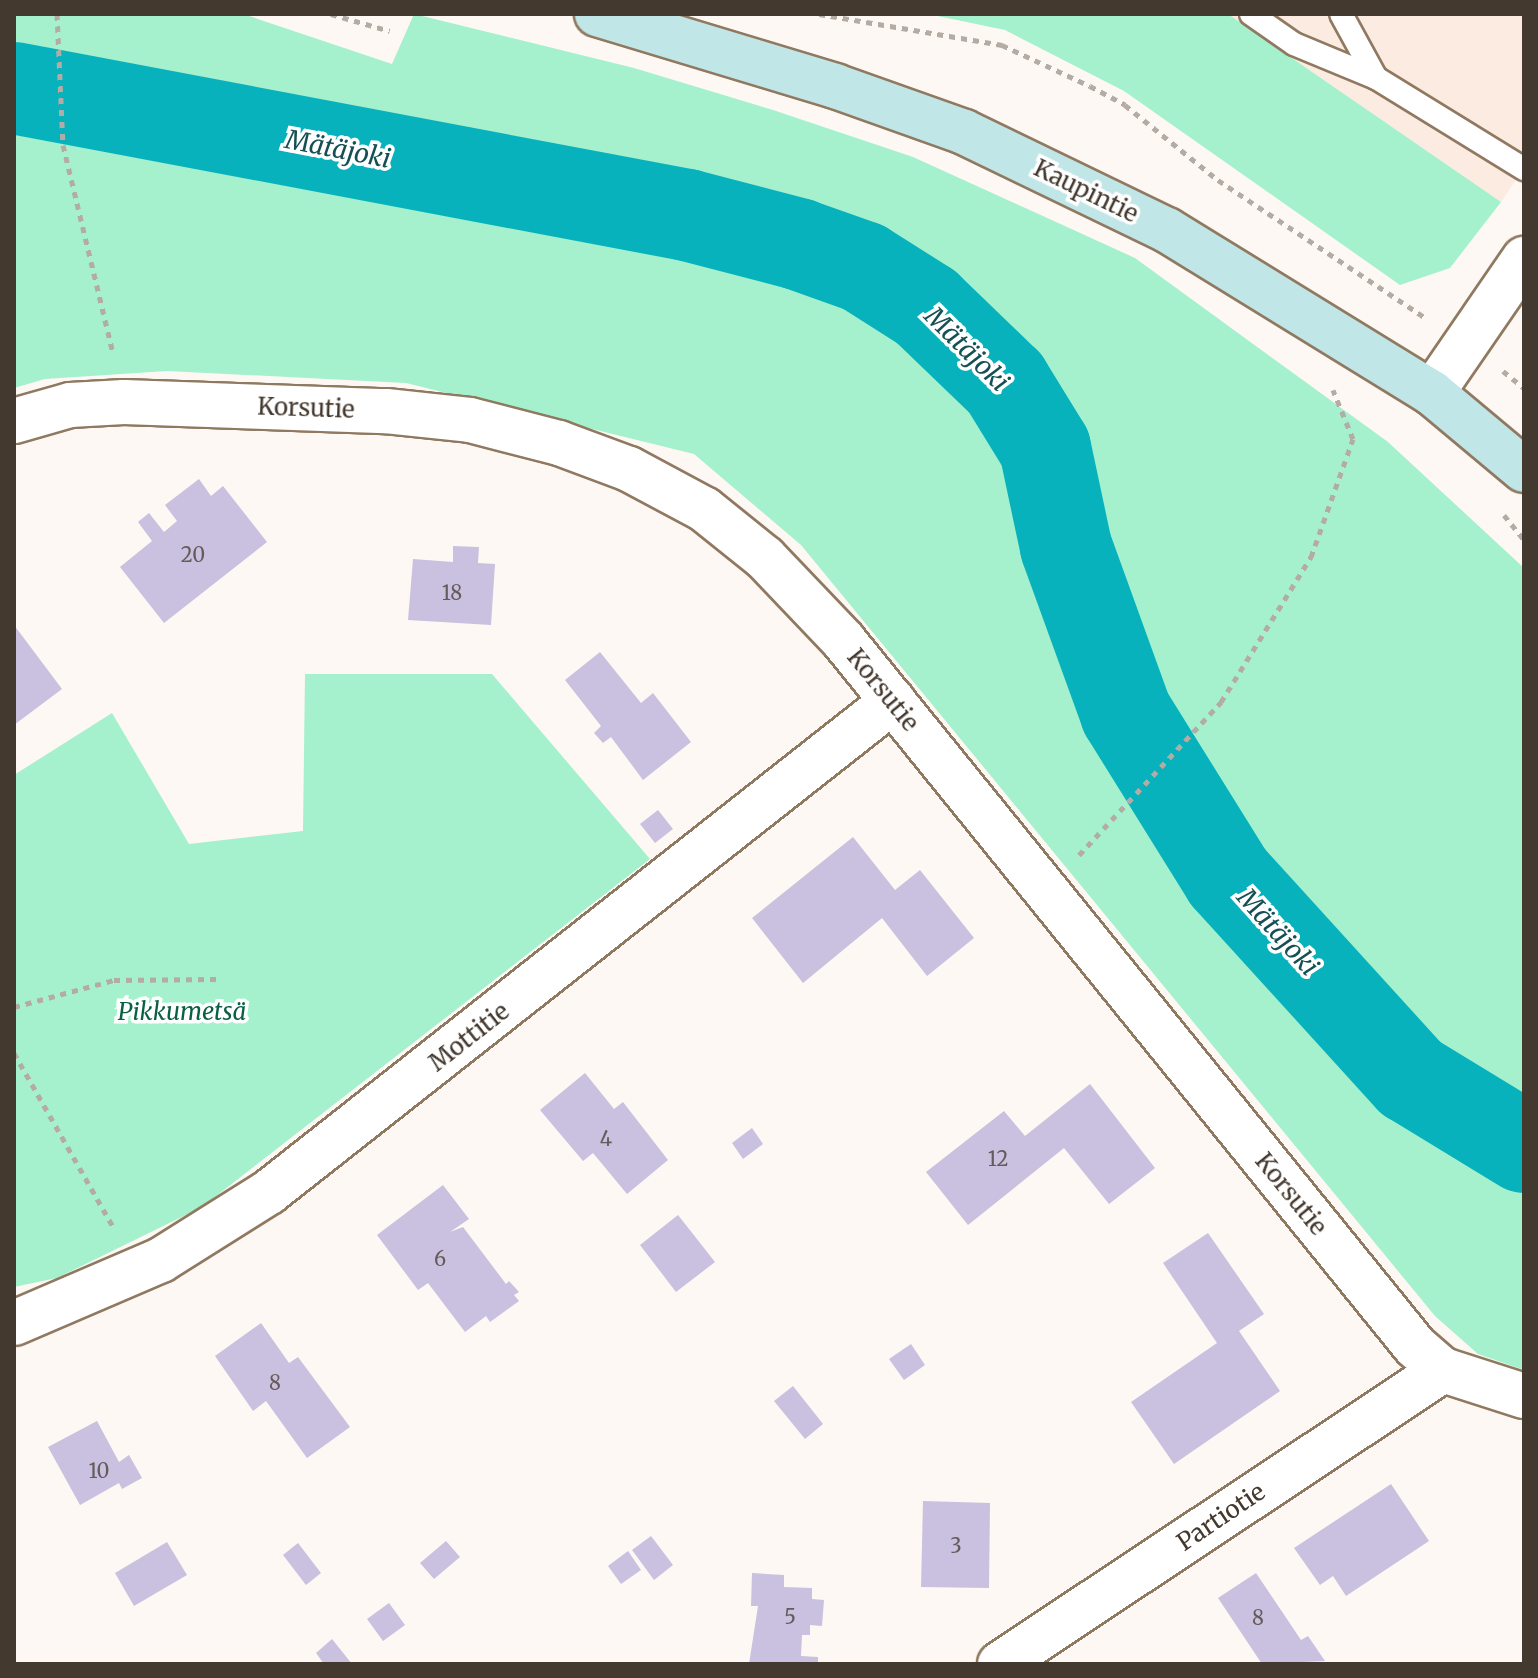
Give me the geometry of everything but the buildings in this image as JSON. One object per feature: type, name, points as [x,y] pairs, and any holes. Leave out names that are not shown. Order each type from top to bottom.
[{"type":"main road","name":"Kaupintie","points":[[597,14],[835,86],[964,132],[1167,230],[1432,393],[1524,470]]},
{"type":"street","points":[[1432,393],[1524,259]]},
{"type":"street","name":"Korsutie","points":[[14,421],[70,405],[124,402],[386,411],[470,420],[559,443],[629,469],[704,509],[765,558],[893,701],[1415,1346],[1443,1370],[1524,1396]]},
{"type":"street","name":"Mottitie","points":[[14,1323],[139,1270],[269,1192],[893,701]]},
{"type":"street","name":"Partiotie","points":[[1000,1664],[1443,1370]]},
{"type":"lane","points":[[1251,14],[1294,44],[1376,78],[1524,169]]},
{"type":"lane","points":[[1341,14],[1376,78]]},
{"type":"path","points":[[57,14],[63,145],[124,402]]},
{"type":"path","points":[[331,14],[390,31]]},
{"type":"path","points":[[819,14],[1002,45],[1090,86],[1125,105],[1218,180],[1466,343],[1524,388]]},
{"type":"path","points":[[1117,819],[1221,702],[1311,557],[1353,439],[1332,385]]},
{"type":"path","points":[[14,1007],[114,980],[217,979]]},
{"type":"path","points":[[14,1053],[139,1270]]},
{"type":"shaded area","points":[[1228,14],[1524,14],[1524,168],[1501,202]]},
{"type":"green space","points":[[14,14],[243,14],[392,64],[414,14],[634,68],[773,110],[913,157],[1135,258],[1388,442],[1524,568],[1524,1370],[1478,1354],[1435,1316],[801,545],[694,454],[406,383],[167,371],[45,379],[14,388]]},
{"type":"green space","points":[[928,14],[1228,14],[1501,202],[1450,268],[1400,285],[1124,91],[1005,30]]},
{"type":"green space","name":"Pikkumetsä","points":[[305,674],[492,674],[650,859],[202,1207],[57,1278],[14,1287],[14,775],[112,713],[189,844],[303,831]]},
{"type":"waterway","name":"Mätäjoki","points":[[14,88],[687,215],[798,244],[863,267],[926,307],[1005,383],[1045,448],[1066,547],[1126,713],[1228,877],[1411,1078],[1524,1147]]},
{"type":"waterway","points":[[926,307],[939,288]]}]
